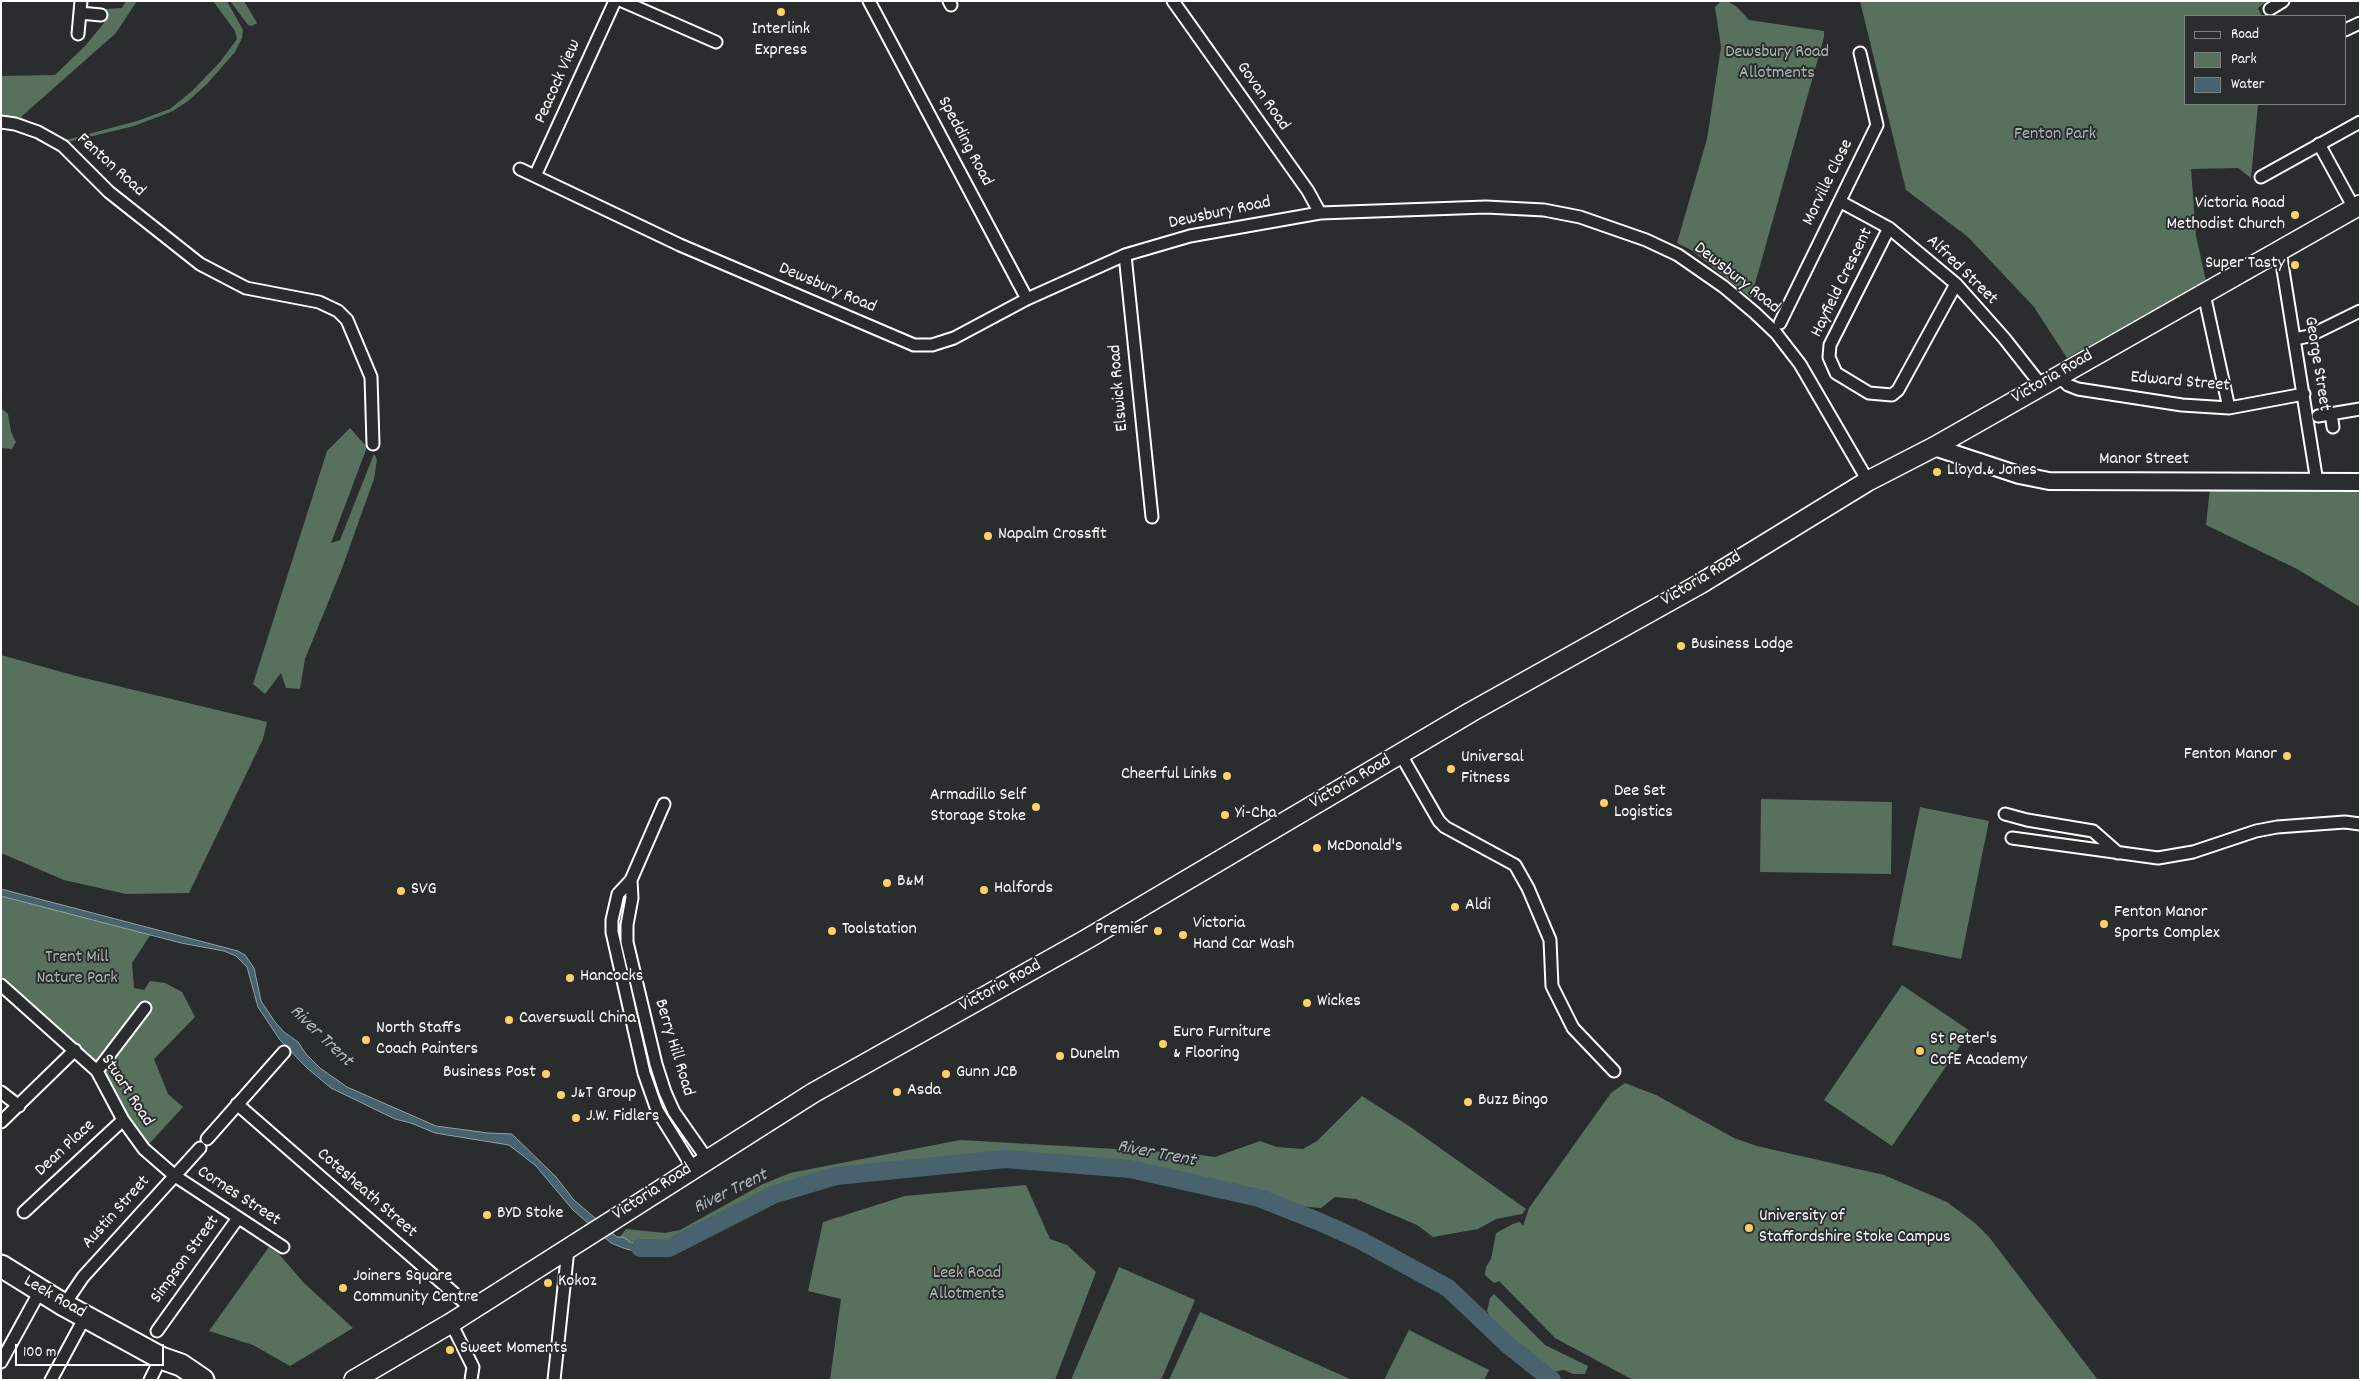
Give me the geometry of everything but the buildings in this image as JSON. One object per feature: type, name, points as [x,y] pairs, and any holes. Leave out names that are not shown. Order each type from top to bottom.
[{"type":"highway","name":"Leek Road","points":[[1,1266],[64,1306],[161,1358],[181,1365],[204,1380]]},
{"type":"highway","name":"Leek Road","points":[[161,1358],[182,1380]]},
{"type":"main road","name":"Victoria Road","points":[[354,1380],[451,1323],[700,1163],[813,1093],[1087,938],[1497,698],[1700,584],[1868,481],[1934,447],[2357,206]]},
{"type":"street","name":"Peacock View","points":[[536,176],[615,1]]},
{"type":"street","points":[[622,1],[716,42]]},
{"type":"street","name":"Spedding Road","points":[[869,1],[1027,299]]},
{"type":"street","name":"Govan Road","points":[[1173,1],[1308,191],[1320,213]]},
{"type":"street","points":[[2270,9],[2283,1]]},
{"type":"street","points":[[78,34],[81,7],[101,15]]},
{"type":"street","points":[[2346,30],[2360,23]]},
{"type":"street","name":"Morville Close","points":[[1780,323],[1877,125],[1860,53]]},
{"type":"street","name":"Fenton Road","points":[[1,122],[15,124],[38,132],[63,146],[109,192],[200,264],[246,288],[320,302],[338,311],[347,320],[371,377],[373,444]]},
{"type":"street","points":[[2261,177],[2360,122]]},
{"type":"street","points":[[2319,144],[2357,206]]},
{"type":"street","name":"Dewsbury Road","points":[[520,169],[680,245],[914,345],[932,345],[954,338],[1027,299],[1125,255],[1190,236],[1320,213],[1486,206],[1544,210],[1580,217],[1616,228],[1678,255],[1724,287],[1776,333],[1800,364],[1868,481]]},
{"type":"street","name":"Alfred Street","points":[[1840,202],[1889,228],[1956,284],[2004,338],[2041,385]]},
{"type":"street","name":"Hayfield Crescent","points":[[1889,228],[1830,345],[1829,357],[1836,373],[1869,393],[1892,395],[1898,390],[1956,284]]},
{"type":"street","name":"George Street","points":[[2280,251],[2317,482]]},
{"type":"street","name":"Elswick Road","points":[[1125,255],[1152,517]]},
{"type":"street","points":[[2204,294],[2229,408]]},
{"type":"street","points":[[2295,339],[2309,336],[2360,311]]},
{"type":"street","name":"Edward Street","points":[[2058,375],[2068,385],[2078,389],[2182,405],[2229,408],[2304,394]]},
{"type":"street","points":[[2318,416],[2360,409]]},
{"type":"street","points":[[2331,413],[2333,427]]},
{"type":"street","name":"Manor Street","points":[[1934,447],[2019,475],[2049,481],[2360,482]]},
{"type":"street","points":[[1401,755],[1439,821],[1445,827],[1515,865],[1528,888],[1550,940],[1552,986],[1573,1028],[1614,1071]]},
{"type":"street","name":"Berry Hill Road","points":[[664,804],[631,880],[618,894],[612,920],[613,944],[644,1073],[657,1110],[700,1163]]},
{"type":"street","points":[[2006,814],[2027,820],[2094,831],[2118,853]]},
{"type":"street","points":[[2012,838],[2151,857],[2170,857],[2256,831],[2278,827],[2345,822],[2360,824]]},
{"type":"street","name":"Berry Hill Road","points":[[631,880],[632,898],[627,925],[627,942],[656,1064],[665,1092],[700,1163]]},
{"type":"street","name":"Stuart Road","points":[[1,985],[97,1071],[123,1120],[144,1149],[175,1176]]},
{"type":"street","points":[[97,1071],[145,1008]]},
{"type":"street","points":[[1,1122],[75,1050]]},
{"type":"street","name":"Austin Street","points":[[64,1306],[83,1277],[284,1052]]},
{"type":"street","points":[[1,1092],[19,1106]]},
{"type":"street","name":"Cotesheath Street","points":[[237,1104],[472,1309]]},
{"type":"street","name":"Dean Place","points":[[24,1212],[29,1199],[123,1120]]},
{"type":"street","name":"Cornes Street","points":[[175,1176],[283,1246]]},
{"type":"street","name":"Simpson Street","points":[[158,1324],[238,1218]]},
{"type":"street","points":[[554,1380],[568,1249]]},
{"type":"street","points":[[1,1362],[40,1290]]},
{"type":"street","points":[[51,1380],[85,1317]]},
{"type":"street","points":[[451,1323],[473,1366],[471,1380]]},
{"type":"street","points":[[150,1380],[161,1358]]},
{"type":"green space","points":[[126,1],[137,1],[116,33],[21,117],[66,140],[137,121],[170,109],[192,91],[220,62],[237,39],[235,31],[213,1],[227,1],[243,30],[242,38],[235,52],[207,84],[188,101],[173,111],[134,126],[64,143],[1,119],[1,76],[55,75],[85,46],[104,23],[105,9],[122,8]]},
{"type":"green space","points":[[230,1],[244,1],[257,23],[252,26],[248,25]]},
{"type":"green space","name":"Dewsbury Road Allotments","points":[[1721,1],[1727,1],[1737,7],[1749,20],[1824,31],[1824,37],[1751,298],[1691,250],[1677,243],[1707,139],[1721,47],[1715,7]]},
{"type":"green space","name":"Fenton Park","points":[[1860,1],[2267,1],[2258,8],[2262,15],[2184,15],[2184,105],[2258,105],[2251,178],[2238,168],[2191,169],[2196,236],[2206,281],[2067,358],[2034,307],[1968,237],[1906,190]]},
{"type":"green space","points":[[1,408],[8,414],[11,432],[16,442],[12,449],[1,448]]},
{"type":"green space","points":[[350,428],[367,447],[331,543],[340,540],[374,454],[377,459],[374,479],[341,571],[305,659],[300,689],[286,688],[281,673],[265,694],[253,684],[327,451]]},
{"type":"green space","points":[[2210,488],[2360,489],[2360,607],[2297,569],[2206,525]]},
{"type":"green space","points":[[1,655],[76,676],[267,722],[263,739],[189,893],[126,894],[64,880],[1,853]]},
{"type":"green space","points":[[1761,799],[1892,802],[1891,874],[1760,872]]},
{"type":"green space","points":[[1920,807],[1989,821],[1961,959],[1892,945]]},
{"type":"green space","name":"Trent Mill Nature Park","points":[[1,893],[153,931],[132,963],[134,988],[144,990],[150,981],[165,983],[182,992],[195,1017],[154,1059],[168,1094],[183,1107],[149,1144],[130,1120],[101,1064],[76,1045],[1,976]]},
{"type":"green space","points":[[1902,985],[1970,1031],[1892,1146],[1824,1100]]},
{"type":"green space","name":"University of Staffordshire Stoke Campus","points":[[1625,1083],[1656,1095],[1734,1138],[1757,1146],[1884,1175],[1947,1202],[1975,1223],[1989,1237],[2098,1380],[1633,1380],[1555,1338],[1499,1281],[1494,1283],[1485,1275],[1486,1267],[1491,1259],[1496,1233],[1520,1222],[1523,1226],[1529,1208],[1611,1093]]},
{"type":"green space","points":[[1362,1096],[1409,1126],[1526,1209],[1522,1214],[1496,1219],[1478,1229],[1433,1237],[1417,1225],[1356,1199],[1335,1197],[1321,1208],[1300,1206],[1227,1183],[1126,1164],[1063,1157],[1000,1154],[957,1156],[816,1177],[770,1191],[702,1228],[658,1245],[644,1245],[619,1238],[626,1229],[665,1233],[680,1230],[763,1184],[790,1173],[960,1140],[1185,1153],[1215,1157],[1260,1141],[1277,1147],[1303,1149],[1317,1141]]},
{"type":"green space","name":"Leek Road Allotments","points":[[1026,1185],[1050,1239],[1067,1245],[1096,1272],[1055,1380],[830,1380],[841,1299],[808,1291],[823,1222],[905,1196]]},
{"type":"green space","points":[[269,1247],[278,1253],[304,1283],[353,1328],[290,1366],[253,1345],[209,1331]]},
{"type":"green space","points":[[1119,1267],[1195,1300],[1161,1380],[1071,1380]]},
{"type":"green space","points":[[1494,1294],[1545,1345],[1588,1366],[1585,1374],[1573,1374],[1564,1370],[1552,1372],[1519,1348],[1496,1327],[1487,1311],[1490,1298]]},
{"type":"green space","points":[[1200,1312],[1350,1379],[1169,1380]]},
{"type":"green space","points":[[1409,1330],[1489,1370],[1484,1380],[1384,1380]]},
{"type":"water","points":[[1,889],[238,951],[245,955],[254,968],[261,1001],[275,1022],[284,1032],[298,1042],[306,1054],[320,1068],[347,1087],[436,1126],[488,1133],[512,1134],[556,1177],[574,1200],[617,1237],[623,1237],[630,1242],[644,1245],[658,1245],[669,1251],[649,1254],[626,1249],[611,1243],[573,1210],[536,1166],[509,1145],[435,1133],[411,1123],[395,1119],[331,1088],[307,1068],[280,1040],[258,1007],[247,967],[236,956],[224,951],[181,943],[1,896]]},
{"type":"waterway","name":"River Trent","points":[[640,1248],[669,1248],[775,1194],[836,1176],[1005,1159],[1130,1169],[1259,1198],[1360,1240],[1448,1288],[1508,1345],[1552,1380]]},
{"type":"place","name":"Interlink Express","points":[[781,12]]},
{"type":"place","name":"Victoria Road Methodist Church","points":[[2295,215]]},
{"type":"place","name":"Super Tasty","points":[[2295,265]]},
{"type":"place","name":"Lloyd & Jones","points":[[1937,472]]},
{"type":"place","name":"Napalm Crossfit","points":[[988,536]]},
{"type":"place","name":"Business Lodge","points":[[1681,646]]},
{"type":"place","name":"Fenton Manor","points":[[2287,756]]},
{"type":"place","name":"Universal Fitness","points":[[1451,769]]},
{"type":"place","name":"Cheerful Links","points":[[1227,776]]},
{"type":"place","name":"Dee Set Logistics","points":[[1604,803]]},
{"type":"place","name":"Armadillo Self Storage Stoke","points":[[1036,807]]},
{"type":"place","name":"Yi-Cha","points":[[1225,815]]},
{"type":"place","name":"McDonald's","points":[[1317,848]]},
{"type":"place","name":"B&M","points":[[887,883]]},
{"type":"place","name":"Halfords","points":[[984,890]]},
{"type":"place","name":"SVG","points":[[401,891]]},
{"type":"place","name":"Aldi","points":[[1455,907]]},
{"type":"place","name":"Fenton Manor Sports Complex","points":[[2104,924]]},
{"type":"place","name":"Toolstation","points":[[832,931]]},
{"type":"place","name":"Premier","points":[[1158,931]]},
{"type":"place","name":"Victoria Hand Car Wash","points":[[1183,935]]},
{"type":"place","name":"Hancocks","points":[[570,978]]},
{"type":"place","name":"Wickes","points":[[1307,1003]]},
{"type":"place","name":"Caverswall China","points":[[509,1020]]},
{"type":"place","name":"North Staffs Coach Painters","points":[[366,1040]]},
{"type":"place","name":"Euro Furniture & Flooring","points":[[1163,1044]]},
{"type":"place","name":"St Peter's CofE Academy","points":[[1920,1051]]},
{"type":"place","name":"Dunelm","points":[[1060,1056]]},
{"type":"place","name":"Business Post","points":[[546,1074]]},
{"type":"place","name":"Gunn JCB","points":[[946,1074]]},
{"type":"place","name":"Asda","points":[[897,1092]]},
{"type":"place","name":"J&T Group","points":[[561,1095]]},
{"type":"place","name":"Buzz Bingo","points":[[1468,1102]]},
{"type":"place","name":"J.W. Fidlers","points":[[576,1118]]},
{"type":"place","name":"BYD Stoke","points":[[487,1215]]},
{"type":"place","name":"University of Staffordshire Stoke Campus","points":[[1749,1228]]},
{"type":"place","name":"Kokoz","points":[[548,1283]]},
{"type":"place","name":"Joiners Square Community Centre","points":[[343,1288]]},
{"type":"place","name":"Sweet Moments","points":[[450,1350]]}]
